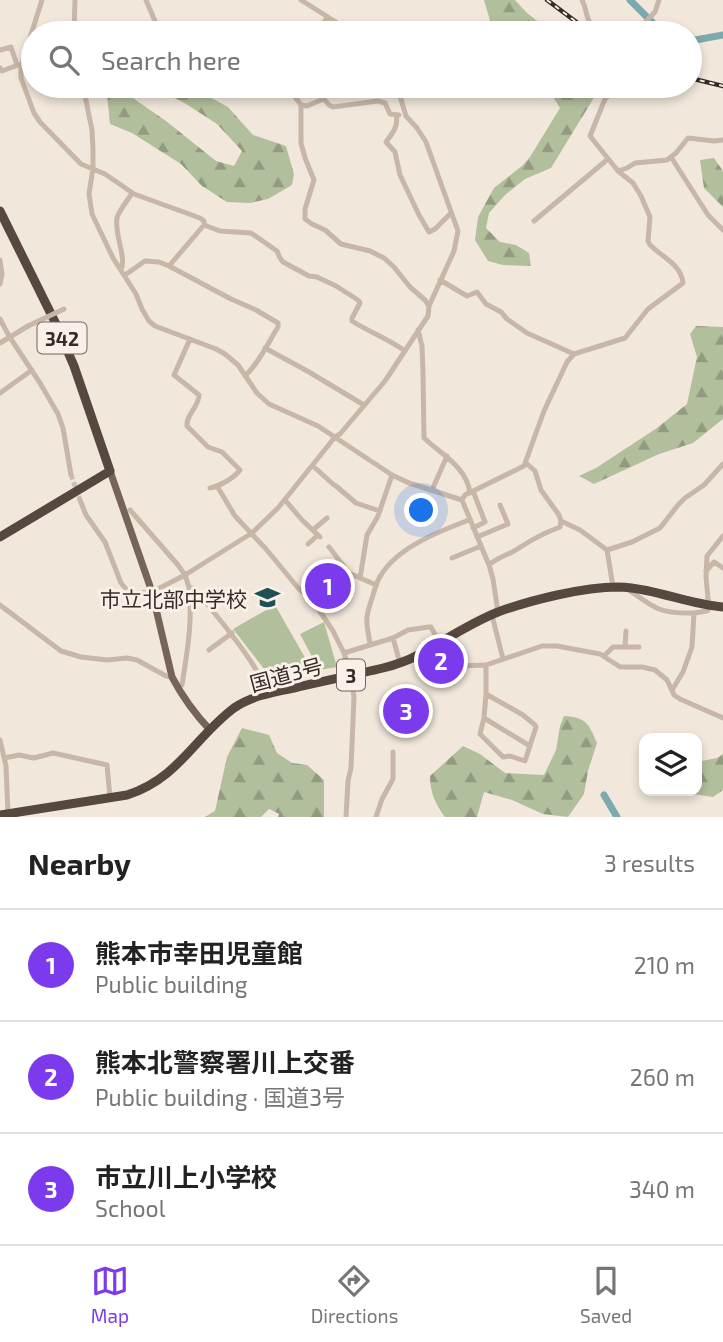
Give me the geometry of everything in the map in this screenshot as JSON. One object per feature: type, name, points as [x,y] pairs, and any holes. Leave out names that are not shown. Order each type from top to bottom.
[{"type":"highway","name":"342","points":[[0,211],[69,355],[110,471]]},
{"type":"highway","points":[[0,537],[110,471]]},
{"type":"highway","name":"国道3号","points":[[4,814],[140,791],[175,768],[210,730],[247,701],[269,693],[400,663],[495,614],[573,592],[613,587],[723,607]]},
{"type":"main road","name":"342","points":[[110,471],[152,592],[172,677],[178,689],[210,730]]},
{"type":"street","points":[[35,21],[42,0]]},
{"type":"street","points":[[75,0],[75,21]]},
{"type":"street","points":[[146,0],[155,21]]},
{"type":"street","points":[[301,0],[334,21]]},
{"type":"street","points":[[582,0],[588,21]]},
{"type":"street","points":[[647,21],[655,12],[659,0]]},
{"type":"street","points":[[325,21],[328,17]]},
{"type":"street","points":[[0,50],[11,47],[21,78]]},
{"type":"street","points":[[19,66],[21,60]]},
{"type":"street","points":[[0,68],[2,71],[19,66]]},
{"type":"street","points":[[28,98],[40,122],[81,164],[110,177],[132,193],[200,218],[204,225]]},
{"type":"street","points":[[85,98],[92,130],[93,168],[89,194],[92,214],[113,258],[136,294],[149,321],[155,326],[225,354],[238,365],[257,393],[270,404],[318,426],[391,475],[462,500]]},
{"type":"street","points":[[296,98],[301,105],[301,143],[314,180],[305,219],[329,233],[341,244],[370,251],[384,258],[429,306]]},
{"type":"street","points":[[80,500],[105,542],[121,583],[134,593],[152,592],[253,533],[285,500],[335,437],[385,381],[428,316],[429,306],[458,237],[426,142],[406,116],[401,98]]},
{"type":"street","points":[[462,500],[465,495],[518,470],[526,463],[544,411],[567,362],[574,354],[625,338],[648,309],[683,283],[674,264],[648,242],[649,212],[633,183],[618,171],[590,136],[606,98]]},
{"type":"street","points":[[301,105],[307,106],[324,99],[334,107],[378,101],[384,103],[390,114],[406,116]]},
{"type":"street","points":[[396,115],[394,132],[386,142],[395,152],[400,175],[418,215],[429,232],[451,214]]},
{"type":"street","points":[[618,171],[635,163],[667,160],[688,138],[723,140]]},
{"type":"street","points":[[671,157],[708,215],[723,230]]},
{"type":"street","points":[[534,221],[608,159]]},
{"type":"street","points":[[123,273],[117,217],[132,193]]},
{"type":"street","points":[[169,266],[204,225]]},
{"type":"street","points":[[204,225],[219,231],[251,233],[277,251],[283,262],[346,292],[360,302],[352,321],[405,351]]},
{"type":"street","points":[[0,260],[0,284]]},
{"type":"street","points":[[123,273],[145,261],[159,262],[277,321],[278,327],[251,371],[245,376]]},
{"type":"street","points":[[440,280],[467,296],[477,292],[486,304],[501,312],[527,333],[574,354]]},
{"type":"street","points":[[0,343],[64,309]]},
{"type":"street","points":[[0,318],[61,421],[71,475]]},
{"type":"street","points":[[418,330],[422,346],[424,438],[447,456],[464,475],[485,522],[473,528]]},
{"type":"street","points":[[190,339],[174,375],[200,398],[187,420],[187,426],[208,447],[222,452],[240,470],[213,487],[234,516],[253,533],[299,589],[311,598],[344,653],[354,697],[346,817]]},
{"type":"street","points":[[265,348],[364,405]]},
{"type":"street","points":[[0,393],[32,370]]},
{"type":"street","points":[[432,490],[447,456]]},
{"type":"street","points":[[489,565],[531,539],[560,527],[559,515],[541,490],[535,471],[526,463]]},
{"type":"street","points":[[607,550],[632,542],[660,528],[678,505],[704,485],[723,464]]},
{"type":"street","points":[[313,466],[356,503],[380,511]]},
{"type":"street","points":[[360,578],[367,535],[380,511],[391,475]]},
{"type":"street","points":[[285,500],[317,534]]},
{"type":"street","points":[[462,500],[493,579],[495,614],[503,659]]},
{"type":"street","points":[[477,537],[508,524],[500,505]]},
{"type":"street","points":[[130,510],[170,555],[185,575],[189,587],[189,627],[182,685]]},
{"type":"street","points":[[308,544],[327,518]]},
{"type":"street","points":[[370,644],[366,619],[380,575],[398,556],[438,532],[469,520]]},
{"type":"street","points":[[561,521],[580,530],[607,550],[613,587]]},
{"type":"street","points":[[629,588],[659,611],[676,614],[706,611],[709,606],[706,556],[723,536]]},
{"type":"street","points":[[452,558],[481,546]]},
{"type":"street","points":[[329,547],[349,573],[376,585]]},
{"type":"street","points":[[706,571],[714,562],[723,568]]},
{"type":"street","points":[[189,587],[195,589],[232,633],[260,674],[269,693]]},
{"type":"street","points":[[0,605],[61,651],[81,657],[137,660],[172,677]]},
{"type":"street","points":[[672,690],[683,672],[692,647],[694,613]]},
{"type":"street","points":[[344,653],[393,638],[408,630],[429,627],[439,642]]},
{"type":"street","points":[[625,647],[626,631]]},
{"type":"street","points":[[209,650],[232,633]]},
{"type":"street","points":[[393,638],[400,663]]},
{"type":"street","points":[[417,656],[430,667],[486,665],[550,645],[604,656],[620,667],[655,670],[667,680],[674,695],[723,718]]},
{"type":"street","points":[[604,656],[613,647],[639,647]]},
{"type":"street","points":[[486,665],[484,718],[480,734],[503,757],[510,756],[526,761],[535,725],[486,694]]},
{"type":"street","points":[[484,718],[530,746]]},
{"type":"street","points":[[0,740],[6,766],[4,814]]},
{"type":"street","points":[[376,817],[393,779],[393,752]]},
{"type":"street","points":[[2,754],[34,758],[53,753],[107,765],[110,798]]},
{"type":"green space","points":[[484,0],[515,0],[537,21],[490,21]]},
{"type":"green space","points":[[107,98],[133,98],[216,161],[234,166],[242,151],[217,124],[175,98],[212,98],[228,107],[253,135],[286,146],[294,174],[292,185],[268,199],[250,203],[227,202],[202,186],[181,164],[132,133],[110,124]]},
{"type":"green space","points":[[554,98],[594,98],[551,168],[525,179],[505,195],[489,213],[486,228],[500,242],[516,245],[529,253],[531,266],[503,265],[488,261],[475,240],[478,217],[494,188],[530,157],[560,108]]},
{"type":"green space","points":[[714,158],[723,171],[723,207],[704,188],[700,160]]},
{"type":"green space","points":[[696,326],[723,327],[723,419],[693,443],[659,454],[594,484],[579,476],[657,428],[687,404],[697,357],[690,334]]},
{"type":"green space","points":[[275,605],[312,670],[272,679],[233,629]]},
{"type":"green space","points":[[324,622],[337,667],[319,670],[300,634]]},
{"type":"green space","points":[[564,716],[586,723],[597,743],[584,794],[568,817],[543,814],[512,800],[484,792],[477,817],[445,817],[434,798],[430,776],[463,746],[480,754],[505,773],[544,775],[556,750]]},
{"type":"green space","points":[[242,728],[269,735],[277,753],[292,763],[307,765],[324,780],[324,817],[278,817],[279,814],[269,809],[261,817],[205,817],[215,811],[227,757]]},
{"type":"green space","points":[[723,754],[723,790],[713,797],[702,795],[702,761]]},
{"type":"waterway","points":[[630,0],[651,21]]},
{"type":"waterway","points":[[702,39],[723,35]]},
{"type":"waterway","points":[[604,795],[617,817]]},
{"type":"tunnel","points":[[71,475],[80,500]]},
{"type":"railway","points":[[547,0],[575,21]]},
{"type":"railway","points":[[702,81],[723,86]]},
{"type":"place","name":"熊本市幸田児童館","points":[[328,586]]},
{"type":"place","name":"市立北部中学校","points":[[267,598]]},
{"type":"place","name":"熊本北警察署川上交番","points":[[441,661]]},
{"type":"place","name":"市立川上小学校","points":[[406,711]]}]
